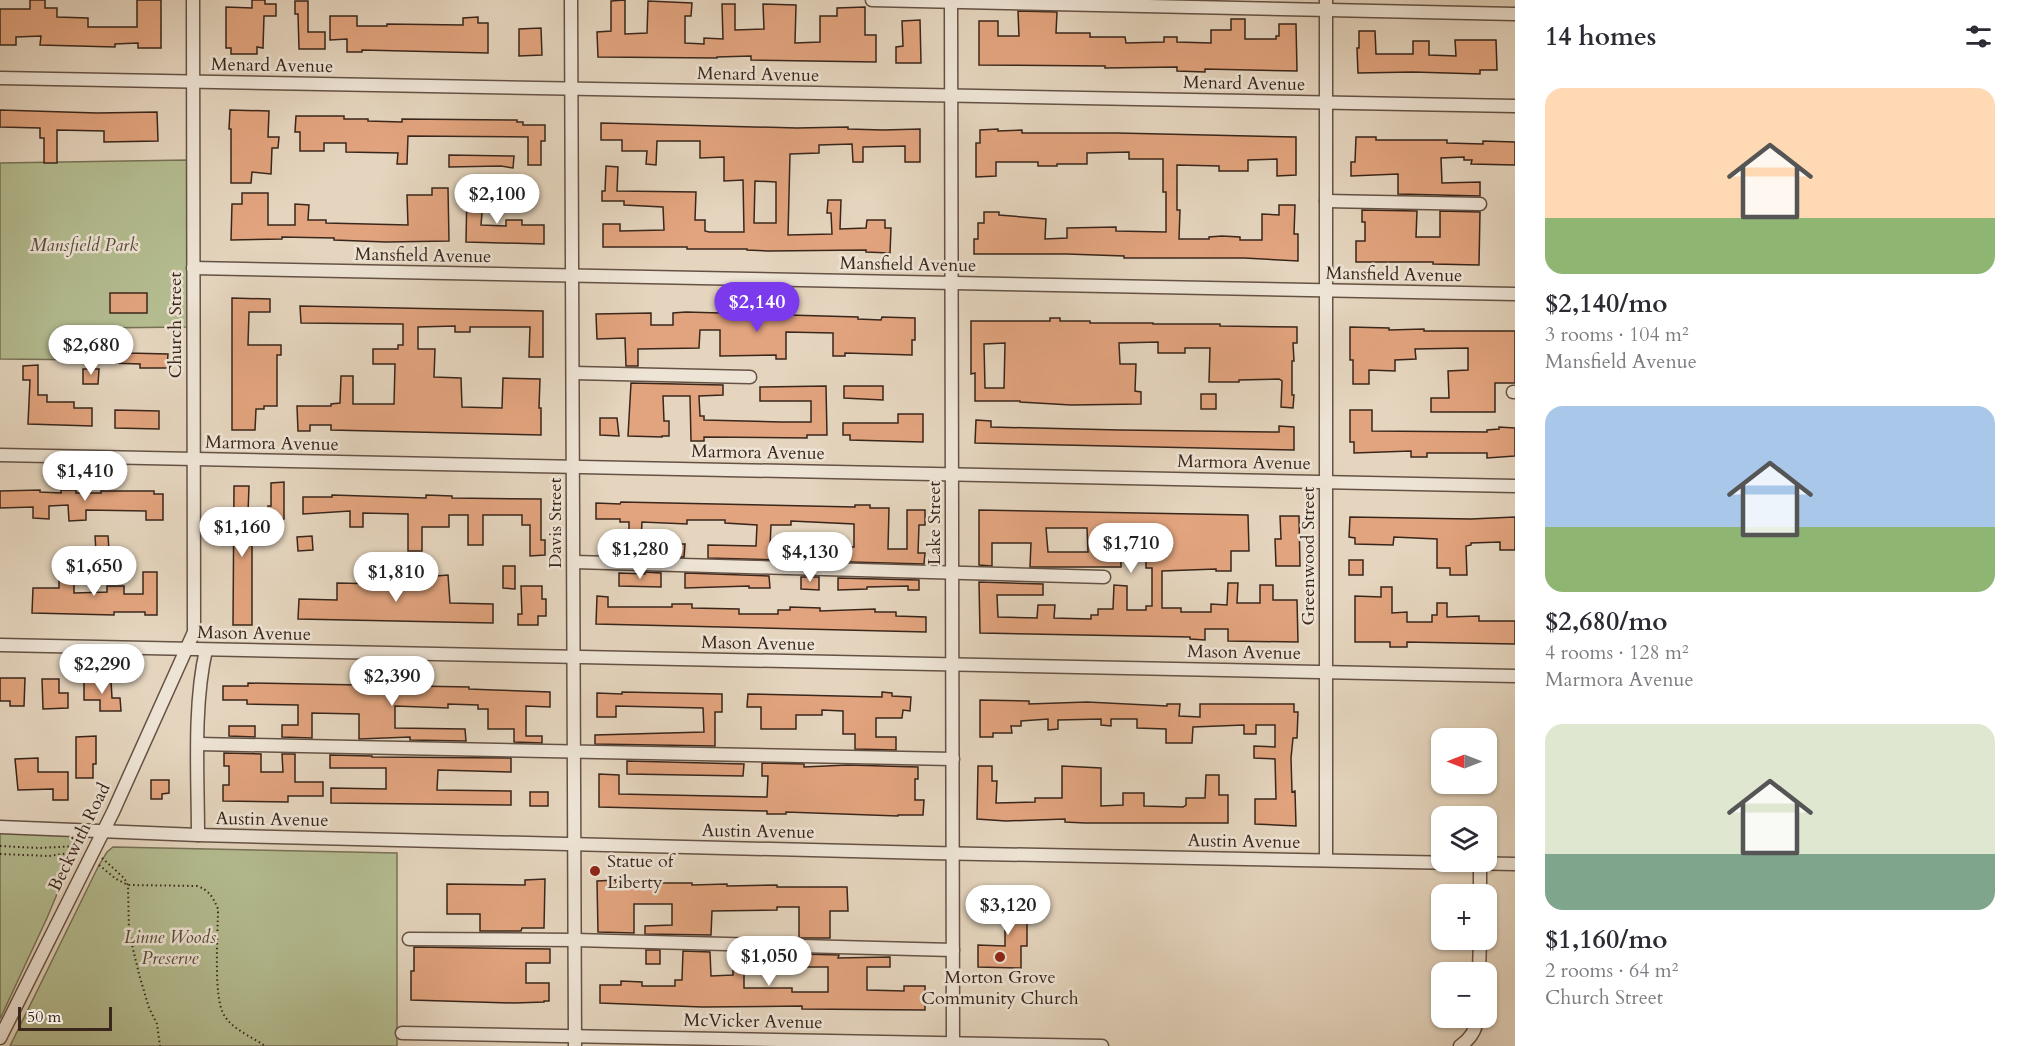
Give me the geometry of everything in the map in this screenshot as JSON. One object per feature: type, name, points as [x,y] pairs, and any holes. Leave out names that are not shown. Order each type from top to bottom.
[{"type":"street","name":"Church Street","points":[[186,649],[194,632],[193,0]]},
{"type":"street","name":"Davis Street","points":[[571,0],[575,1041]]},
{"type":"street","points":[[872,0],[1326,5],[1515,14]]},
{"type":"street","name":"Lake Street","points":[[951,1],[953,1044]]},
{"type":"street","name":"Greenwood Street","points":[[1326,5],[1326,860]]},
{"type":"street","name":"Menard Avenue","points":[[0,78],[1515,106]]},
{"type":"street","points":[[1326,201],[1480,204]]},
{"type":"street","name":"Mansfield Avenue","points":[[193,268],[1515,294]]},
{"type":"street","points":[[573,373],[750,377]]},
{"type":"street","name":"Marmora Avenue","points":[[0,455],[1515,486]]},
{"type":"street","points":[[574,562],[1104,577]]},
{"type":"street","name":"Mason Avenue","points":[[0,645],[1515,676]]},
{"type":"street","name":"Beckwith Road","points":[[0,1038],[113,812],[186,649]]},
{"type":"street","points":[[198,835],[201,671],[206,650]]},
{"type":"street","points":[[198,744],[953,759]]},
{"type":"street","name":"Austin Avenue","points":[[0,827],[198,835],[1431,863]]},
{"type":"street","name":"Austin Avenue","points":[[1497,864],[1515,864]]},
{"type":"street","points":[[409,939],[575,940],[953,950]]},
{"type":"street","points":[[1463,1044],[1474,1033],[1475,1028]]},
{"type":"street","name":"McVicker Avenue","points":[[402,1034],[575,1041],[1102,1046]]},
{"type":"path","points":[[0,846],[39,848],[77,846],[103,859],[124,878],[128,885],[129,932],[149,1008],[157,1024],[160,1046]]},
{"type":"path","points":[[0,854],[49,856],[74,853]]},
{"type":"path","points":[[99,865],[116,879],[128,885],[196,886],[206,889],[213,897],[218,909],[218,999],[224,1016],[265,1046]]},
{"type":"green space","name":"Mansfield Park","points":[[187,160],[188,327],[99,328],[98,360],[0,359],[0,163]]},
{"type":"green space","points":[[0,832],[69,835],[78,844],[47,918],[0,1019]]},
{"type":"green space","name":"Linne Woods Preserve","points":[[113,847],[397,853],[397,1046],[10,1046],[99,865]]},
{"type":"building","points":[[30,0],[45,0],[45,8],[57,8],[57,17],[88,18],[88,27],[137,27],[137,0],[161,0],[161,48],[138,48],[138,43],[115,44],[115,47],[40,45],[41,36],[16,37],[16,45],[0,45],[0,9],[30,9]]},
{"type":"building","points":[[252,0],[265,0],[265,4],[276,4],[276,16],[264,16],[263,48],[257,47],[257,54],[231,54],[231,48],[226,48],[226,7],[252,8]]},
{"type":"building","points":[[625,0],[625,34],[647,33],[648,1],[692,3],[691,16],[685,16],[685,43],[704,44],[704,38],[723,39],[722,4],[735,4],[735,30],[764,29],[763,4],[796,5],[795,43],[820,42],[820,16],[837,16],[837,8],[865,7],[865,35],[876,35],[876,62],[751,60],[751,56],[598,57],[597,32],[611,31],[611,1]]},
{"type":"building","points":[[295,1],[308,1],[308,32],[325,32],[325,49],[299,49],[298,14],[295,14]]},
{"type":"building","points":[[1018,11],[1057,12],[1056,33],[1090,33],[1090,37],[1125,37],[1126,43],[1164,42],[1164,37],[1177,37],[1177,42],[1211,43],[1211,30],[1231,30],[1231,19],[1245,19],[1245,39],[1276,39],[1276,36],[1279,36],[1279,24],[1296,24],[1297,71],[1205,69],[1205,72],[1177,71],[1177,67],[979,65],[979,21],[998,21],[998,36],[1019,36]]},
{"type":"building","points":[[330,16],[357,16],[357,26],[463,25],[463,18],[478,17],[478,23],[488,23],[488,53],[362,50],[362,52],[347,52],[347,39],[330,40]]},
{"type":"building","points":[[920,20],[921,63],[896,63],[896,47],[903,46],[902,21]]},
{"type":"building","points":[[541,28],[542,55],[519,56],[519,29]]},
{"type":"building","points":[[1359,31],[1375,31],[1376,54],[1413,54],[1413,41],[1429,41],[1429,55],[1456,56],[1455,40],[1496,40],[1497,70],[1480,70],[1480,74],[1358,73]]},
{"type":"building","points":[[0,110],[157,112],[158,141],[104,142],[104,131],[57,130],[57,163],[44,163],[44,138],[40,138],[40,128],[0,127]]},
{"type":"building","points":[[230,110],[269,111],[268,137],[279,137],[278,148],[272,148],[271,174],[252,172],[251,183],[231,183]]},
{"type":"building","points":[[296,116],[344,116],[344,119],[402,122],[402,119],[517,120],[517,122],[523,122],[523,125],[545,125],[545,141],[541,141],[541,165],[528,165],[528,137],[408,136],[407,164],[397,164],[398,153],[346,152],[346,143],[324,143],[324,151],[300,151],[300,132],[295,132]]},
{"type":"building","points":[[601,123],[920,129],[920,162],[905,162],[905,146],[863,147],[863,162],[853,162],[852,144],[819,145],[819,153],[790,154],[788,235],[832,234],[831,213],[827,213],[828,200],[841,200],[840,229],[866,228],[867,220],[885,220],[885,228],[891,228],[890,253],[866,252],[866,250],[768,251],[687,249],[687,247],[603,247],[603,224],[620,224],[620,231],[664,230],[663,207],[624,205],[624,201],[602,201],[602,191],[605,191],[606,166],[618,167],[617,191],[696,192],[695,220],[705,220],[705,231],[744,232],[743,180],[724,181],[724,157],[700,158],[700,141],[657,141],[656,165],[646,164],[647,151],[622,151],[622,140],[601,140]],"holes":[[[755,181],[776,182],[776,223],[754,223]]]},
{"type":"building","points":[[998,129],[998,131],[1022,130],[1022,133],[1296,137],[1296,175],[1277,176],[1277,159],[1248,160],[1248,171],[1219,171],[1219,166],[1177,165],[1177,210],[1180,210],[1179,239],[1209,239],[1209,237],[1222,236],[1240,237],[1240,240],[1262,240],[1262,214],[1279,215],[1279,205],[1295,205],[1294,234],[1298,234],[1298,261],[1244,258],[1124,258],[1124,256],[1067,254],[974,254],[974,239],[978,239],[978,223],[984,223],[984,212],[1046,219],[1045,239],[1067,238],[1067,228],[1116,227],[1116,231],[1166,232],[1163,159],[1129,159],[1129,152],[1087,153],[1087,164],[1038,166],[1038,162],[996,162],[996,176],[976,177],[976,143],[980,143],[980,130]]},
{"type":"building","points":[[1356,137],[1376,137],[1376,140],[1447,140],[1447,143],[1515,142],[1515,165],[1471,164],[1472,160],[1464,160],[1464,157],[1441,158],[1442,183],[1480,182],[1480,196],[1398,194],[1398,174],[1351,176],[1351,162],[1355,162]]},
{"type":"building","points":[[449,155],[514,156],[513,168],[501,166],[449,167]]},
{"type":"building","points":[[467,187],[484,188],[481,225],[506,226],[506,220],[522,220],[522,225],[544,225],[544,244],[466,242]]},
{"type":"building","points":[[432,188],[448,188],[449,241],[386,242],[282,237],[282,239],[231,240],[232,204],[242,204],[242,193],[268,193],[268,225],[295,225],[295,204],[309,205],[308,220],[326,220],[326,223],[408,225],[407,195],[432,195]]},
{"type":"building","points":[[1362,210],[1417,211],[1416,237],[1440,237],[1440,211],[1480,212],[1479,265],[1433,264],[1433,262],[1356,262],[1356,241],[1365,241],[1365,222],[1362,222]]},
{"type":"building","points":[[110,293],[147,293],[147,313],[110,313]]},
{"type":"building","points":[[232,298],[270,299],[270,312],[249,312],[248,345],[281,345],[281,355],[277,355],[277,406],[264,406],[264,409],[256,409],[255,430],[232,430]]},
{"type":"building","points":[[300,306],[543,311],[543,357],[529,357],[530,327],[470,327],[470,332],[455,332],[455,326],[418,327],[418,349],[435,349],[434,377],[461,378],[462,407],[502,408],[503,378],[540,379],[541,435],[331,430],[331,425],[310,425],[310,431],[298,431],[297,406],[331,406],[331,404],[340,403],[341,376],[353,376],[353,404],[394,404],[395,364],[373,364],[373,349],[398,349],[398,345],[403,345],[403,324],[301,323]]},
{"type":"building","points":[[651,313],[651,325],[673,325],[673,313],[858,317],[858,319],[881,320],[882,317],[915,318],[915,340],[912,340],[912,355],[845,353],[845,356],[833,356],[833,333],[786,332],[786,359],[776,359],[776,355],[720,356],[720,330],[700,330],[699,348],[638,349],[638,366],[626,366],[625,338],[597,339],[596,314]]},
{"type":"building","points":[[1050,318],[1060,318],[1060,321],[1090,321],[1090,323],[1297,327],[1297,343],[1293,343],[1294,361],[1292,361],[1293,408],[1281,407],[1282,381],[1279,379],[1209,382],[1210,348],[1185,348],[1185,353],[1158,353],[1158,342],[1119,343],[1120,364],[1136,364],[1135,391],[1141,392],[1141,404],[1071,405],[1020,401],[975,401],[975,373],[971,374],[971,321],[1050,321]],"holes":[[[1005,343],[1004,388],[985,388],[984,344]]]},
{"type":"building","points":[[1350,327],[1389,328],[1389,330],[1424,329],[1424,331],[1515,331],[1515,383],[1495,383],[1495,412],[1431,412],[1431,398],[1449,398],[1448,371],[1468,370],[1468,348],[1415,349],[1416,359],[1395,360],[1395,371],[1369,370],[1369,384],[1353,384]]},
{"type":"building","points":[[110,349],[128,350],[128,353],[168,354],[167,368],[140,368],[140,364],[110,363]]},
{"type":"building","points":[[38,365],[38,395],[47,395],[47,402],[74,402],[74,408],[92,408],[92,426],[28,424],[30,380],[23,380],[23,366]]},
{"type":"building","points":[[83,369],[99,369],[98,384],[83,384]]},
{"type":"building","points":[[631,383],[723,385],[723,395],[699,396],[700,416],[704,416],[704,420],[781,422],[811,422],[811,401],[760,401],[760,387],[826,386],[827,435],[807,435],[807,438],[704,437],[704,441],[691,441],[690,396],[663,396],[664,421],[669,421],[669,436],[628,436]]},
{"type":"building","points":[[844,386],[883,386],[883,400],[844,398]]},
{"type":"building","points":[[1201,394],[1216,394],[1216,409],[1201,409]]},
{"type":"building","points":[[115,410],[159,411],[159,429],[115,428]]},
{"type":"building","points":[[1350,410],[1372,410],[1372,431],[1487,432],[1487,430],[1499,429],[1499,427],[1515,428],[1515,456],[1487,458],[1487,453],[1427,453],[1427,457],[1411,457],[1411,451],[1354,453],[1354,442],[1350,442]]},
{"type":"building","points":[[898,414],[923,414],[923,442],[850,440],[850,435],[843,435],[843,423],[898,423]]},
{"type":"building","points":[[600,418],[617,418],[619,436],[600,435]]},
{"type":"building","points":[[976,420],[991,421],[991,427],[1120,430],[1279,432],[1279,426],[1294,427],[1294,450],[975,443]]},
{"type":"building","points":[[284,482],[284,519],[268,519],[268,506],[271,506],[271,483]]},
{"type":"building","points":[[234,486],[249,486],[248,513],[252,513],[252,625],[233,625]]},
{"type":"building","points":[[40,490],[40,492],[61,493],[61,490],[76,490],[76,493],[154,491],[154,494],[163,494],[163,520],[146,520],[146,511],[86,510],[86,520],[69,521],[68,505],[49,506],[49,519],[33,518],[33,507],[0,508],[0,491]]},
{"type":"building","points":[[332,495],[541,499],[541,540],[545,540],[545,555],[530,556],[530,525],[522,525],[522,515],[483,515],[483,545],[468,545],[468,515],[449,515],[449,527],[422,527],[422,551],[408,551],[408,514],[363,513],[363,527],[350,527],[350,511],[303,514],[303,497],[332,497]]},
{"type":"building","points":[[621,502],[855,507],[855,505],[870,505],[870,508],[889,508],[888,549],[907,549],[907,510],[925,510],[925,525],[919,525],[918,553],[925,553],[924,564],[708,558],[708,545],[756,546],[757,525],[725,523],[725,520],[687,520],[687,524],[642,522],[641,540],[629,540],[629,522],[620,522],[620,519],[596,519],[596,503],[620,504]],"holes":[[[791,521],[854,524],[854,547],[837,547],[837,549],[770,546],[771,525],[791,525]]]},
{"type":"building","points":[[979,510],[1248,515],[1249,551],[1231,551],[1231,571],[1216,571],[1216,569],[1162,571],[1162,608],[1181,608],[1181,612],[1211,612],[1211,604],[1227,605],[1228,583],[1238,583],[1237,603],[1260,603],[1260,585],[1273,585],[1273,600],[1297,600],[1298,642],[1228,641],[1228,629],[1205,629],[1205,640],[1190,639],[1190,637],[980,633],[979,582],[1043,584],[1043,595],[997,595],[998,617],[1037,618],[1038,605],[1055,605],[1054,618],[1091,619],[1091,615],[1098,615],[1098,609],[1113,609],[1114,585],[1127,586],[1127,610],[1146,610],[1146,606],[1152,606],[1152,568],[1146,568],[1146,553],[1156,553],[1156,532],[1127,533],[1127,541],[1121,540],[1121,567],[1030,567],[1031,543],[992,543],[992,566],[979,565]],"holes":[[[1046,528],[1087,528],[1088,552],[1048,552]]]},
{"type":"building","points":[[1280,516],[1299,516],[1300,566],[1276,566],[1275,539],[1281,539]]},
{"type":"building","points":[[1350,517],[1471,519],[1515,517],[1515,550],[1500,550],[1500,542],[1471,543],[1466,546],[1467,575],[1450,575],[1450,568],[1437,568],[1437,539],[1394,537],[1393,545],[1355,544],[1355,538],[1349,537]]},
{"type":"building","points":[[95,536],[108,536],[109,550],[96,551]]},
{"type":"building","points":[[312,536],[313,550],[298,551],[297,537]]},
{"type":"building","points":[[645,544],[685,544],[684,557],[645,556]]},
{"type":"building","points":[[59,560],[74,560],[74,593],[107,592],[107,586],[124,586],[124,594],[143,594],[143,572],[157,572],[157,615],[145,615],[145,612],[114,612],[114,615],[32,613],[33,588],[59,588]]},
{"type":"building","points":[[1349,560],[1363,560],[1363,575],[1349,575]]},
{"type":"building","points":[[503,566],[515,566],[515,589],[503,588]]},
{"type":"building","points":[[645,572],[661,573],[661,587],[619,586],[619,573],[645,574]]},
{"type":"building","points":[[685,573],[769,576],[770,588],[749,588],[749,586],[685,588]]},
{"type":"building","points":[[384,575],[397,576],[397,579],[436,578],[436,576],[448,575],[450,603],[493,604],[493,623],[298,619],[299,599],[337,600],[337,583],[384,584]]},
{"type":"building","points":[[801,577],[819,577],[819,590],[801,589]]},
{"type":"building","points":[[838,578],[919,580],[919,590],[908,590],[908,586],[838,590]]},
{"type":"building","points":[[521,586],[542,586],[542,599],[546,599],[546,616],[538,616],[538,625],[518,625],[518,614],[522,614]]},
{"type":"building","points":[[1381,587],[1392,587],[1392,613],[1407,612],[1407,622],[1432,622],[1432,615],[1437,615],[1437,603],[1447,603],[1447,617],[1479,616],[1479,621],[1515,621],[1515,644],[1407,642],[1407,647],[1390,647],[1390,642],[1355,642],[1355,596],[1381,597]]},
{"type":"building","points":[[597,596],[608,597],[608,607],[672,607],[672,604],[692,604],[692,608],[739,609],[739,614],[778,614],[778,610],[790,610],[790,607],[820,608],[820,611],[875,609],[875,612],[896,612],[896,616],[926,617],[926,632],[596,624]]},
{"type":"building","points":[[0,678],[25,678],[24,706],[10,706],[10,701],[0,701]]},
{"type":"building","points":[[42,679],[59,679],[59,693],[68,693],[68,708],[43,709]]},
{"type":"building","points":[[111,681],[112,698],[120,698],[121,711],[100,711],[100,700],[84,700],[84,682]]},
{"type":"building","points":[[248,683],[469,687],[469,689],[550,692],[550,707],[526,706],[526,736],[542,736],[542,743],[514,742],[514,729],[488,729],[488,709],[478,709],[478,705],[448,704],[448,708],[395,706],[395,728],[465,729],[466,741],[410,740],[410,737],[359,739],[359,714],[312,713],[312,738],[282,737],[282,725],[298,725],[298,705],[247,704],[247,700],[223,700],[223,686],[248,686]]},
{"type":"building","points":[[622,692],[722,694],[722,712],[715,712],[715,746],[595,744],[595,735],[704,732],[703,708],[616,706],[616,717],[597,717],[597,693],[622,694]]},
{"type":"building","points":[[882,692],[892,693],[892,696],[911,697],[910,711],[903,710],[902,718],[876,718],[876,737],[896,737],[896,750],[855,749],[855,734],[843,734],[843,711],[822,710],[822,715],[796,715],[796,729],[761,729],[761,707],[747,707],[748,694],[882,697]]},
{"type":"building","points":[[980,700],[1029,701],[1029,704],[1087,702],[1167,706],[1167,704],[1180,704],[1179,716],[1200,717],[1200,704],[1294,704],[1294,712],[1298,712],[1297,738],[1293,738],[1291,758],[1296,826],[1255,824],[1255,799],[1276,799],[1275,759],[1254,758],[1254,746],[1275,747],[1275,725],[1256,725],[1256,734],[1244,734],[1244,725],[1193,727],[1192,743],[1166,743],[1166,729],[1137,728],[1137,719],[1111,719],[1111,726],[1101,725],[1101,719],[1058,720],[1058,729],[1048,730],[1048,719],[1021,721],[1021,726],[1011,726],[1012,733],[993,733],[993,737],[980,737]]},
{"type":"building","points":[[229,726],[255,726],[255,737],[229,736]]},
{"type":"building","points":[[96,736],[96,764],[93,764],[93,778],[76,778],[76,737]]},
{"type":"building","points":[[224,753],[261,754],[261,772],[283,772],[282,754],[295,754],[295,782],[323,782],[323,796],[288,796],[288,802],[223,801],[223,785],[229,785],[229,766],[224,766]]},
{"type":"building","points":[[330,755],[511,758],[511,772],[438,770],[437,790],[511,791],[511,805],[331,803],[331,788],[386,789],[386,768],[330,768]]},
{"type":"building","points":[[38,758],[38,772],[68,772],[68,800],[53,800],[53,789],[18,790],[15,759]]},
{"type":"building","points":[[627,761],[744,764],[743,776],[627,774]]},
{"type":"building","points":[[762,763],[804,764],[804,767],[848,765],[918,767],[918,779],[915,779],[915,800],[924,800],[923,815],[786,812],[786,814],[767,814],[767,811],[599,807],[599,774],[619,775],[619,794],[767,797],[768,776],[762,776]]},
{"type":"building","points":[[978,766],[992,766],[992,781],[997,781],[996,803],[1035,802],[1035,798],[1062,798],[1062,766],[1101,768],[1101,806],[1123,805],[1123,793],[1144,793],[1144,806],[1183,807],[1186,805],[1186,798],[1205,798],[1206,775],[1219,775],[1219,795],[1228,795],[1228,823],[1085,823],[1065,822],[1065,819],[1006,821],[977,819]]},
{"type":"building","points":[[151,780],[169,780],[169,793],[162,794],[162,799],[151,799]]},
{"type":"building","points":[[530,792],[548,792],[548,806],[530,806]]},
{"type":"building","points":[[545,879],[544,928],[522,928],[521,931],[480,931],[480,914],[447,914],[447,884],[525,885],[525,880]]},
{"type":"building","points":[[616,880],[616,883],[847,887],[848,911],[830,911],[830,938],[799,938],[799,907],[777,907],[777,910],[712,911],[711,935],[645,934],[645,926],[672,925],[672,904],[634,904],[634,933],[598,932],[597,881]]},
{"type":"building","points":[[997,892],[1018,892],[1018,904],[1027,904],[1027,946],[1021,946],[1021,968],[978,967],[978,945],[1005,946],[1005,904],[997,904]]},
{"type":"building","points":[[414,947],[550,949],[550,963],[526,963],[526,983],[549,983],[549,1001],[514,1003],[411,1000]]},
{"type":"building","points":[[646,950],[660,950],[660,964],[646,964]]},
{"type":"building","points":[[683,951],[710,952],[711,976],[733,975],[733,952],[767,953],[767,967],[744,968],[744,988],[792,988],[792,992],[828,992],[828,967],[800,967],[800,954],[839,955],[838,958],[890,957],[890,967],[867,967],[867,990],[904,991],[904,986],[925,986],[925,1010],[802,1009],[802,1006],[702,1007],[600,1003],[600,985],[621,985],[621,981],[642,982],[642,986],[675,986],[675,980],[682,980]]},
{"type":"place","name":"Statue of Liberty","points":[[595,871]]},
{"type":"place","name":"Morton Grove Community Church","points":[[1000,957]]}]
